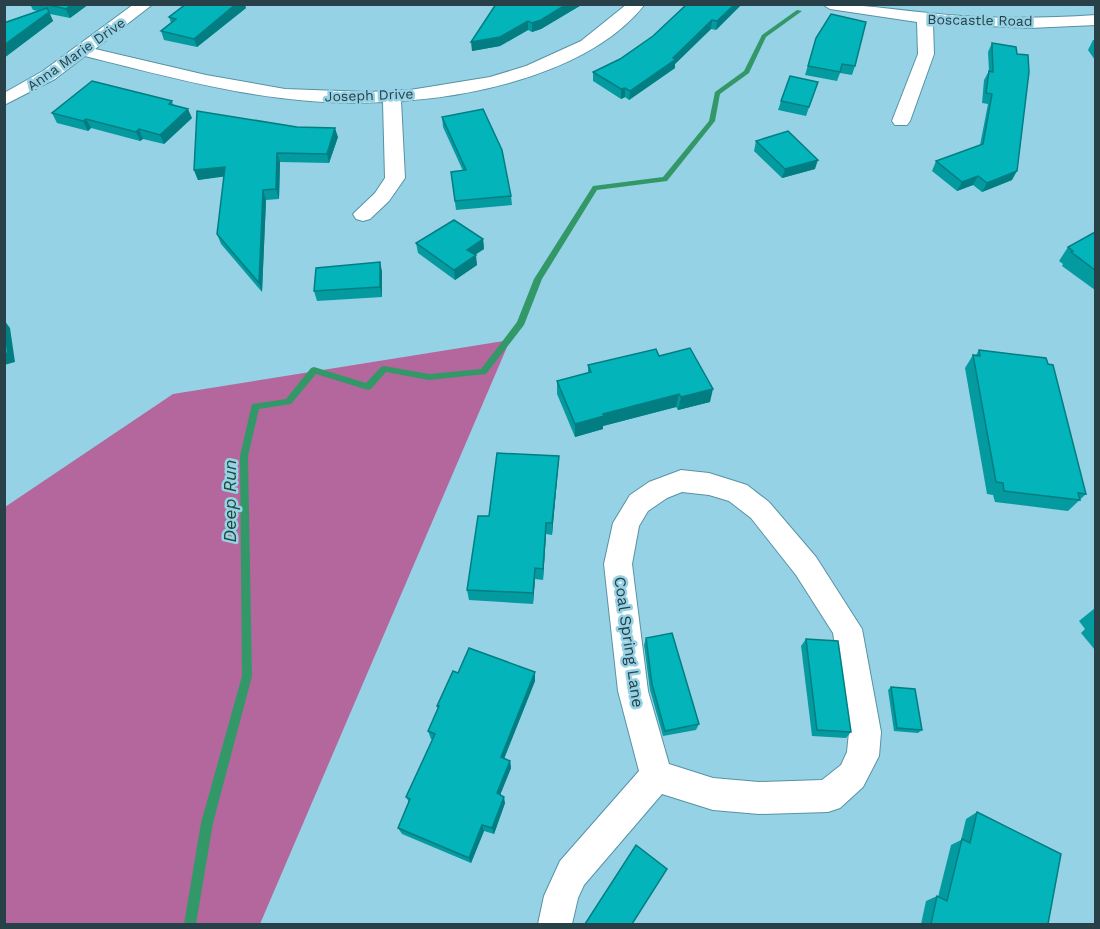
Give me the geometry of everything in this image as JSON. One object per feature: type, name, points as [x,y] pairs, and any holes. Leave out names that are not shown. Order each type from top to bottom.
[{"type":"street","name":"Anna Marie Drive","points":[[4,100],[49,75],[145,4]]},
{"type":"street","name":"Joseph Drive","points":[[84,51],[248,89],[323,97],[392,96],[444,91],[490,82],[532,70],[568,55],[598,38],[637,4]]},
{"type":"street","name":"Boscastle Road","points":[[830,4],[925,19],[1088,21]]},
{"type":"street","points":[[1067,4],[1088,21]]},
{"type":"street","points":[[900,121],[926,54],[925,19]]},
{"type":"street","points":[[363,214],[382,197],[395,178],[392,96]]},
{"type":"street","name":"Coal Spring Lane","points":[[681,481],[709,484],[738,493],[760,510],[806,566],[847,629],[865,732],[863,756],[852,776],[828,796],[759,798],[713,794],[656,776],[633,691],[618,564],[626,523],[639,503],[658,490],[681,481]]},
{"type":"street","points":[[555,924],[561,896],[572,873],[656,776]]},
{"type":"shaded area","points":[[510,340],[260,924],[5,924],[5,507],[173,394]]},
{"type":"building","points":[[45,4],[72,4],[66,9]]},
{"type":"building","points":[[186,4],[236,4],[194,39],[161,31],[176,19],[169,17]]},
{"type":"building","points":[[496,4],[567,4],[541,20],[532,23],[528,21],[500,37],[471,42]]},
{"type":"building","points":[[687,4],[735,4],[717,21],[712,20],[673,58],[676,59],[630,91],[625,88],[621,89],[593,72],[620,59],[653,36]]},
{"type":"building","points":[[47,8],[49,12],[4,45],[4,23]]},
{"type":"building","points":[[831,14],[866,22],[855,66],[842,64],[840,72],[808,66],[816,38]]},
{"type":"building","points":[[992,43],[1016,47],[1017,54],[1028,55],[1029,72],[1017,171],[987,183],[978,176],[962,182],[936,161],[983,144],[992,94],[986,93],[989,71],[993,72]]},
{"type":"building","points":[[790,76],[818,82],[809,107],[781,101]]},
{"type":"building","points":[[92,81],[172,101],[169,104],[188,109],[160,135],[139,129],[136,132],[52,113]]},
{"type":"building","points":[[483,109],[502,150],[511,196],[455,201],[451,172],[466,170],[442,117]]},
{"type":"building","points":[[197,111],[297,127],[335,128],[327,154],[277,153],[276,189],[263,190],[259,283],[217,234],[225,167],[194,170]]},
{"type":"building","points":[[788,131],[818,160],[785,169],[756,141]]},
{"type":"building","points":[[454,220],[483,239],[467,250],[476,255],[454,270],[416,243]]},
{"type":"building","points":[[1095,232],[1095,270],[1071,252],[1073,251],[1068,247]]},
{"type":"building","points":[[380,262],[380,287],[314,291],[316,268]]},
{"type":"building","points":[[4,327],[8,353],[4,354]]},
{"type":"building","points":[[690,348],[713,389],[681,397],[679,394],[603,414],[604,416],[575,424],[557,381],[591,372],[588,365],[656,349],[659,356]]},
{"type":"building","points":[[979,350],[1046,358],[1048,364],[1053,365],[1086,494],[1078,493],[1080,500],[1004,491],[1003,483],[996,482],[973,355],[980,356]]},
{"type":"building","points":[[497,453],[559,456],[552,523],[546,523],[543,569],[535,568],[533,593],[467,590],[478,516],[489,516]]},
{"type":"building","points":[[672,633],[699,724],[665,731],[652,684],[646,638]]},
{"type":"building","points":[[806,639],[838,641],[851,732],[817,730]]},
{"type":"building","points":[[469,648],[535,672],[501,757],[510,761],[497,793],[504,797],[492,828],[482,825],[469,858],[398,828],[410,799],[406,797],[435,734],[428,731],[439,706],[437,706],[453,671],[458,673]]},
{"type":"building","points":[[891,687],[915,689],[922,730],[897,728]]},
{"type":"building","points":[[977,812],[1061,854],[1048,924],[931,924],[937,896],[947,901],[962,839],[970,843]]},
{"type":"building","points":[[636,845],[667,869],[632,924],[585,924]]},
{"type":"waterway","name":"Deep Run","points":[[190,924],[207,823],[247,676],[244,456],[255,406],[288,402],[314,370],[368,387],[384,369],[429,377],[483,372],[521,323],[538,279],[595,188],[665,179],[712,121],[717,93],[747,72],[764,36],[799,11]]}]
